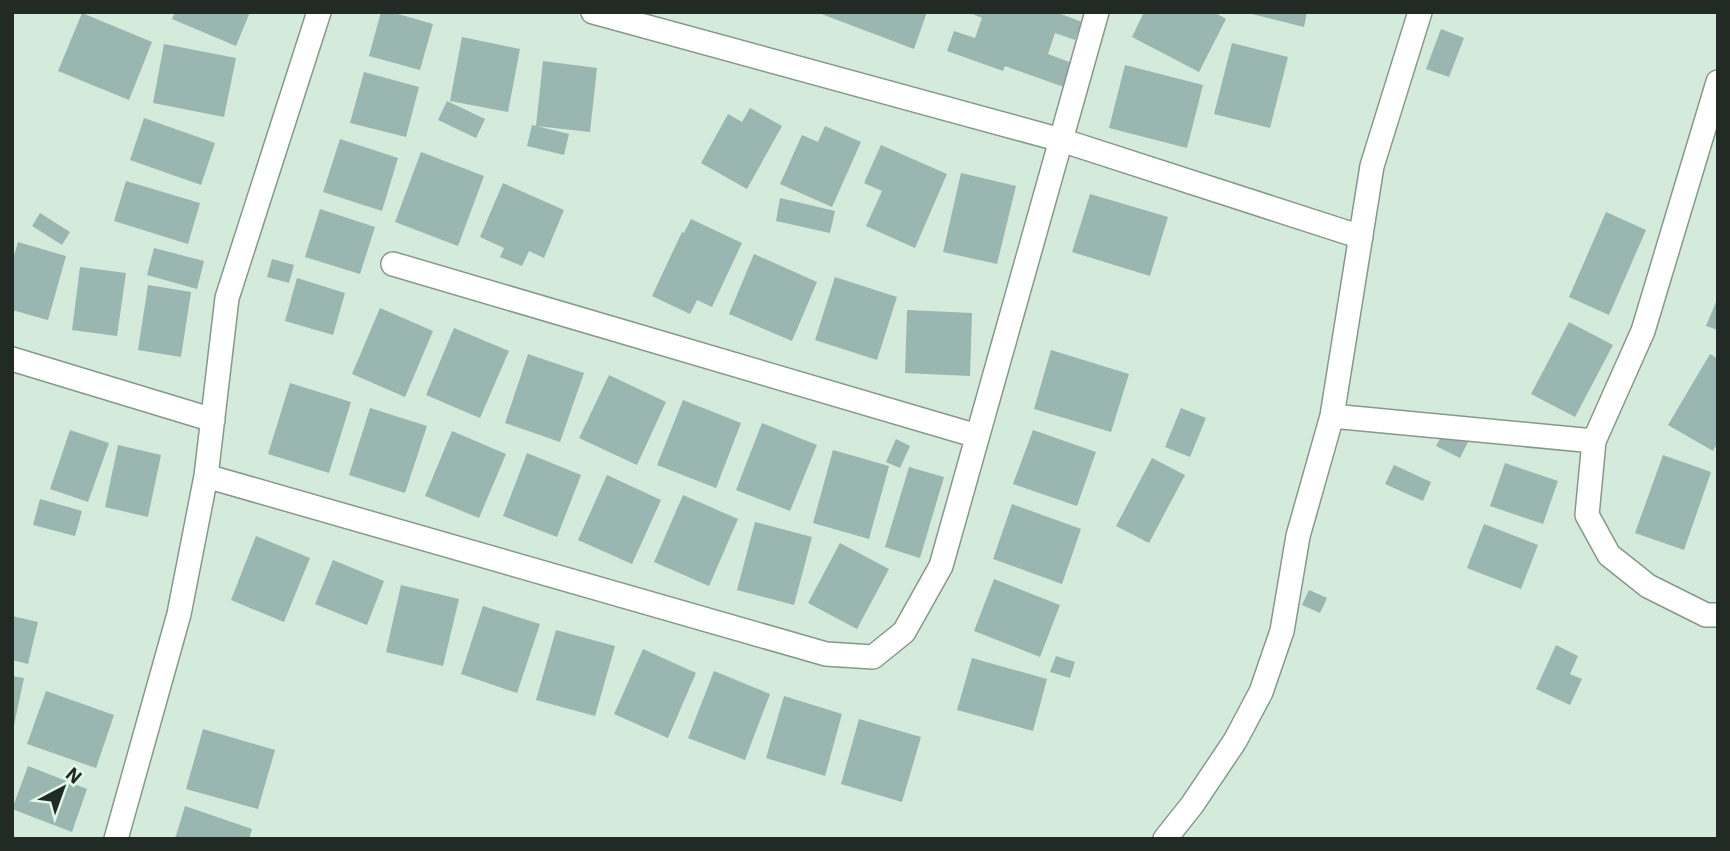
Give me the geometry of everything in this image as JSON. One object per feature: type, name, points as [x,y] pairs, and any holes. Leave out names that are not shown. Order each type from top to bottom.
[{"type":"street","points":[[116,839],[179,614],[206,476],[227,298],[319,12]]},
{"type":"street","points":[[593,12],[1061,140],[1361,237]]},
{"type":"street","points":[[206,476],[826,654],[873,657],[904,632],[941,566],[1097,12]]},
{"type":"street","points":[[1165,839],[1192,805],[1235,741],[1261,692],[1282,631],[1298,536],[1332,416],[1372,166],[1420,12]]},
{"type":"street","points":[[1718,82],[1643,331],[1594,441],[1587,515],[1609,555],[1648,586],[1706,615],[1718,615]]},
{"type":"street","points":[[393,264],[977,436]]},
{"type":"street","points":[[12,359],[213,420]]},
{"type":"street","points":[[1332,416],[1594,441]]},
{"type":"building","points":[[175,12],[250,12],[236,46],[172,19]]},
{"type":"building","points":[[381,12],[391,12],[433,24],[420,70],[369,56]]},
{"type":"building","points":[[816,12],[927,12],[914,49]]},
{"type":"building","points":[[968,12],[1056,12],[1082,22],[1075,40],[1055,33],[1048,54],[1072,63],[1064,87],[1005,66],[1003,71],[947,51],[954,31],[975,38],[982,18]]},
{"type":"building","points":[[1144,12],[1214,12],[1226,19],[1199,72],[1132,37]]},
{"type":"building","points":[[1244,12],[1307,12],[1304,27]]},
{"type":"building","points":[[82,13],[152,42],[129,100],[58,71]]},
{"type":"building","points":[[1441,29],[1464,38],[1449,77],[1426,69]]},
{"type":"building","points":[[462,37],[520,49],[508,112],[450,101]]},
{"type":"building","points":[[1232,43],[1288,57],[1270,128],[1214,114]]},
{"type":"building","points":[[164,44],[236,58],[224,117],[153,103]]},
{"type":"building","points":[[543,61],[597,68],[590,132],[536,126]]},
{"type":"building","points":[[1125,65],[1203,85],[1187,148],[1109,128]]},
{"type":"building","points":[[364,72],[419,87],[406,137],[350,123]]},
{"type":"building","points":[[447,101],[485,119],[476,138],[438,120]]},
{"type":"building","points":[[750,108],[782,126],[747,189],[701,163],[728,114],[742,122]]},
{"type":"building","points":[[144,118],[215,143],[201,185],[130,160]]},
{"type":"building","points":[[532,125],[569,134],[564,155],[527,146]]},
{"type":"building","points":[[825,126],[861,142],[832,207],[780,184],[802,135],[818,142]]},
{"type":"building","points":[[340,139],[398,158],[382,211],[323,192]]},
{"type":"building","points":[[881,145],[947,174],[915,248],[866,226],[882,191],[864,183]]},
{"type":"building","points":[[421,152],[484,176],[458,246],[395,222]]},
{"type":"building","points":[[961,173],[1016,186],[997,264],[943,252]]},
{"type":"building","points":[[126,181],[200,203],[188,244],[114,221]]},
{"type":"building","points":[[503,183],[564,210],[544,258],[529,251],[522,266],[500,257],[504,248],[480,237]]},
{"type":"building","points":[[1090,194],[1168,217],[1150,276],[1072,252]]},
{"type":"building","points":[[780,198],[835,211],[830,233],[776,221]]},
{"type":"building","points":[[320,209],[375,227],[360,274],[305,257]]},
{"type":"building","points":[[1606,212],[1646,230],[1609,315],[1569,297]]},
{"type":"building","points":[[40,213],[70,232],[62,245],[32,226]]},
{"type":"building","points":[[691,219],[742,243],[712,307],[697,300],[690,314],[652,296],[682,232],[684,233]]},
{"type":"building","points":[[18,242],[66,256],[48,320],[12,310],[12,262]]},
{"type":"building","points":[[154,248],[204,261],[197,289],[147,275]]},
{"type":"building","points":[[754,254],[817,282],[792,341],[729,314]]},
{"type":"building","points":[[272,259],[294,265],[289,283],[267,277]]},
{"type":"building","points":[[80,267],[126,273],[117,336],[72,330]]},
{"type":"building","points":[[835,277],[897,297],[877,360],[815,340]]},
{"type":"building","points":[[297,278],[345,293],[333,335],[285,321]]},
{"type":"building","points":[[148,285],[191,292],[181,357],[138,350]]},
{"type":"building","points":[[1718,297],[1718,330],[1706,326]]},
{"type":"building","points":[[380,308],[433,331],[405,397],[352,374]]},
{"type":"building","points":[[907,310],[972,313],[970,376],[905,373]]},
{"type":"building","points":[[1569,322],[1613,345],[1575,417],[1531,394]]},
{"type":"building","points":[[454,328],[509,351],[480,418],[426,395]]},
{"type":"building","points":[[1051,350],[1129,374],[1111,432],[1034,409]]},
{"type":"building","points":[[528,354],[584,373],[560,442],[505,423]]},
{"type":"building","points":[[1710,354],[1718,359],[1718,442],[1713,451],[1668,425]]},
{"type":"building","points":[[609,375],[666,402],[637,465],[579,438]]},
{"type":"building","points":[[290,383],[351,402],[329,473],[268,454]]},
{"type":"building","points":[[683,400],[741,423],[716,488],[657,465]]},
{"type":"building","points":[[370,408],[427,426],[405,493],[349,475]]},
{"type":"building","points":[[1181,408],[1206,418],[1190,457],[1165,447]]},
{"type":"building","points":[[762,423],[817,445],[790,511],[736,490]]},
{"type":"building","points":[[1446,428],[1469,440],[1460,458],[1436,446]]},
{"type":"building","points":[[70,430],[109,443],[88,502],[50,489]]},
{"type":"building","points":[[1033,430],[1096,452],[1077,506],[1013,484]]},
{"type":"building","points":[[452,431],[506,454],[479,518],[425,496]]},
{"type":"building","points":[[896,439],[910,446],[900,468],[886,462]]},
{"type":"building","points":[[118,445],[161,455],[148,517],[105,507]]},
{"type":"building","points":[[833,450],[889,466],[869,539],[813,523]]},
{"type":"building","points":[[527,453],[581,475],[557,537],[503,516]]},
{"type":"building","points":[[1663,455],[1711,472],[1684,550],[1635,533]]},
{"type":"building","points":[[1152,458],[1185,475],[1149,543],[1116,526]]},
{"type":"building","points":[[1505,463],[1558,481],[1543,524],[1490,506]]},
{"type":"building","points":[[1394,465],[1431,482],[1423,501],[1385,484]]},
{"type":"building","points":[[909,467],[944,477],[920,558],[885,547]]},
{"type":"building","points":[[607,475],[661,500],[632,564],[578,540]]},
{"type":"building","points":[[683,495],[738,519],[709,586],[654,562]]},
{"type":"building","points":[[40,499],[82,511],[75,536],[33,525]]},
{"type":"building","points":[[1012,504],[1081,529],[1062,584],[993,559]]},
{"type":"building","points":[[755,522],[812,537],[794,605],[737,590]]},
{"type":"building","points":[[1484,524],[1538,545],[1521,589],[1467,568]]},
{"type":"building","points":[[256,536],[310,558],[284,622],[231,600]]},
{"type":"building","points":[[840,543],[889,569],[857,629],[808,603]]},
{"type":"building","points":[[333,560],[384,581],[367,625],[315,604]]},
{"type":"building","points":[[994,579],[1060,605],[1040,657],[974,631]]},
{"type":"building","points":[[401,585],[459,599],[443,666],[386,652]]},
{"type":"building","points":[[1309,590],[1327,598],[1320,613],[1302,605]]},
{"type":"building","points":[[483,606],[540,624],[517,693],[461,674]]},
{"type":"building","points":[[12,616],[38,622],[28,664],[12,660]]},
{"type":"building","points":[[556,630],[615,646],[595,716],[536,700]]},
{"type":"building","points":[[1556,645],[1578,656],[1570,674],[1582,679],[1570,705],[1536,689]]},
{"type":"building","points":[[643,649],[696,673],[668,738],[614,714]]},
{"type":"building","points":[[1056,656],[1075,662],[1070,678],[1050,672]]},
{"type":"building","points":[[972,658],[1047,679],[1033,731],[957,710]]},
{"type":"building","points":[[714,671],[770,694],[745,760],[688,738]]},
{"type":"building","points":[[12,676],[24,678],[13,730],[12,730]]},
{"type":"building","points":[[46,691],[114,715],[96,768],[27,744]]},
{"type":"building","points":[[784,696],[842,714],[825,776],[766,758]]},
{"type":"building","points":[[859,719],[921,737],[902,802],[841,784]]},
{"type":"building","points":[[203,729],[275,750],[258,809],[186,789]]},
{"type":"building","points":[[28,766],[87,789],[72,832],[12,809]]},
{"type":"building","points":[[185,806],[252,829],[249,839],[175,839]]}]
